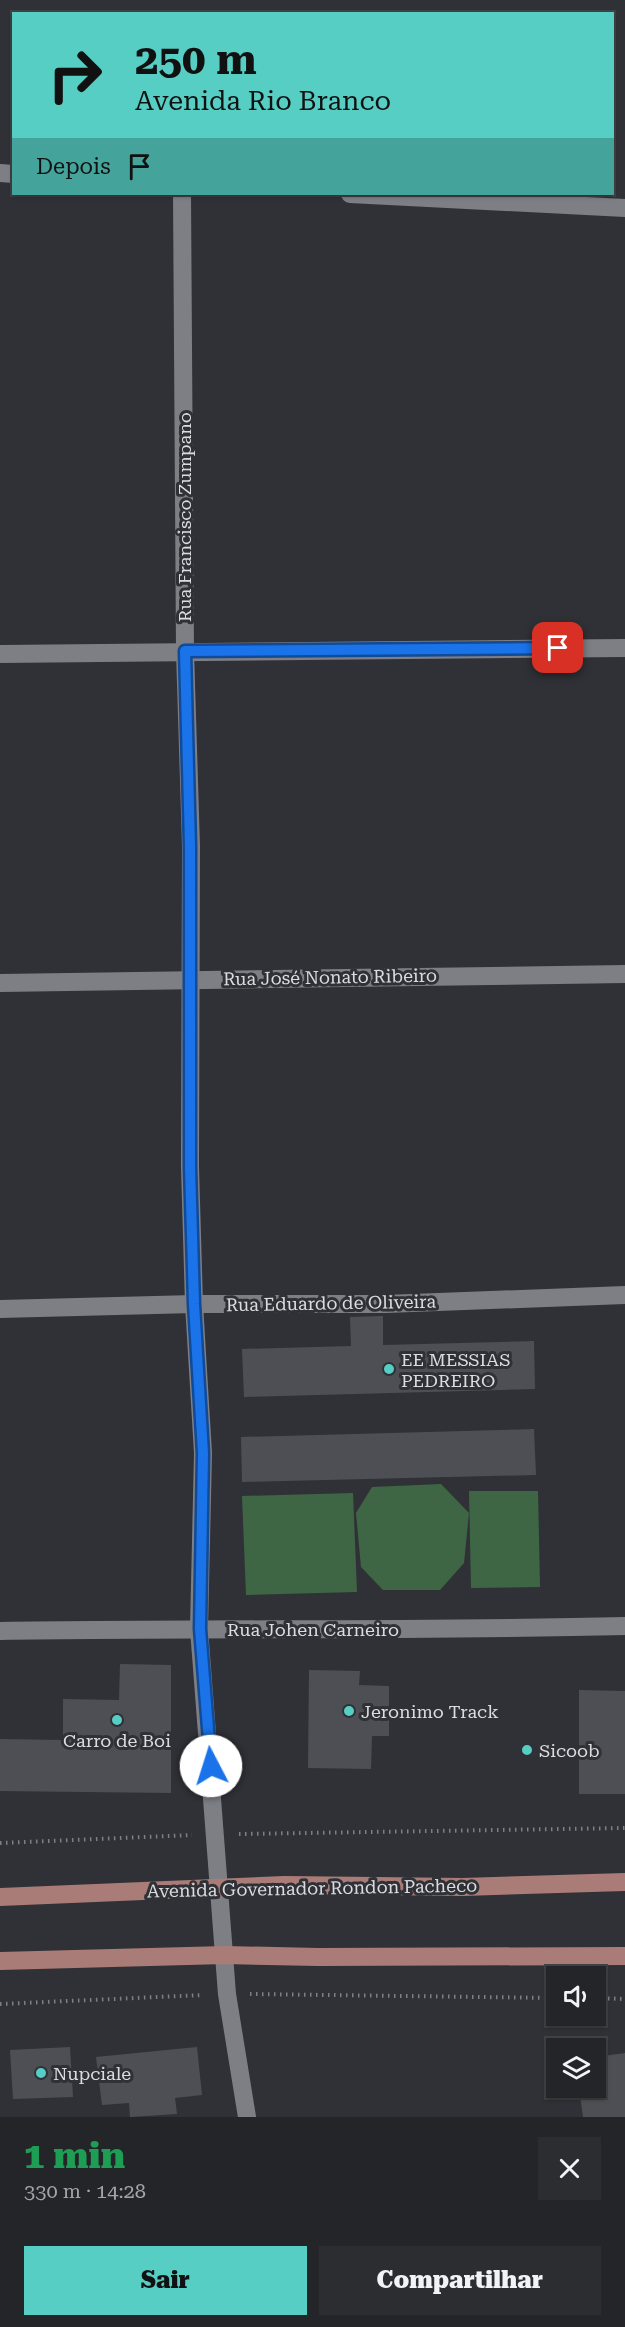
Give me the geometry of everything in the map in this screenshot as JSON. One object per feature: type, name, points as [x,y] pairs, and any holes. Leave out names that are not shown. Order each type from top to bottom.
[{"type":"main road","name":"Avenida Governador Rondon Pacheco","points":[[0,1897],[284,1885],[463,1887],[625,1882]]},
{"type":"main road","points":[[0,1961],[225,1955],[625,1956]]},
{"type":"street","name":"Rua Francisco Zumpano","points":[[182,195],[185,651],[190,846],[189,979],[194,1304],[203,1453],[200,1629],[227,1994],[247,2117]]},
{"type":"street","points":[[370,195],[625,208]]},
{"type":"street","points":[[0,654],[625,648]]},
{"type":"street","name":"Rua José Nonato Ribeiro","points":[[0,983],[625,975]]},
{"type":"street","name":"Rua Eduardo de Oliveira","points":[[0,1309],[194,1304],[386,1304],[625,1295]]},
{"type":"street","name":"Rua Johen Carneiro","points":[[0,1631],[480,1629],[625,1626]]},
{"type":"path","points":[[0,1844],[216,1834],[625,1828]]},
{"type":"path","points":[[0,2004],[227,1994],[546,1998]]},
{"type":"path","points":[[606,1998],[625,1999]]},
{"type":"green space","points":[[441,1484],[469,1513],[464,1563],[440,1590],[383,1590],[361,1567],[356,1513],[372,1487]]},
{"type":"green space","points":[[469,1491],[538,1491],[540,1587],[471,1588]]},
{"type":"green space","points":[[353,1493],[357,1592],[246,1595],[242,1496]]},
{"type":"building","name":"EE MESSIAS PEDREIRO","points":[[383,1316],[383,1345],[534,1341],[535,1389],[244,1397],[242,1349],[351,1346],[350,1317]]},
{"type":"building","name":"EE MESSIAS PEDREIRO","points":[[534,1429],[536,1475],[242,1482],[241,1437]]},
{"type":"building","name":"Carro de Boi","points":[[120,1664],[171,1665],[171,1793],[0,1791],[0,1739],[63,1740],[63,1699],[119,1700]]},
{"type":"building","name":"Jeronimo Track","points":[[309,1670],[360,1671],[359,1685],[389,1686],[389,1736],[372,1736],[371,1769],[308,1768]]},
{"type":"building","points":[[579,1690],[625,1691],[625,1794],[579,1794]]},
{"type":"building","name":"Nupciale","points":[[70,2047],[73,2097],[13,2099],[10,2050]]},
{"type":"building","points":[[197,2047],[202,2095],[175,2098],[177,2114],[130,2117],[129,2103],[102,2105],[96,2057]]},
{"type":"building","points":[[625,2053],[625,2117],[583,2117],[580,2098],[606,2098],[606,2056]]},
{"type":"place","name":"EE MESSIAS PEDREIRO","points":[[389,1369]]},
{"type":"place","name":"Jeronimo Track","points":[[349,1711]]},
{"type":"place","name":"Carro de Boi","points":[[117,1720]]},
{"type":"place","name":"Sicoob","points":[[527,1750]]},
{"type":"place","name":"Nupciale","points":[[41,2073]]},
{"type":"route","points":[[211,1766],[200,1629],[203,1453],[194,1304],[190,1167],[190,846],[185,651],[558,648]]}]
